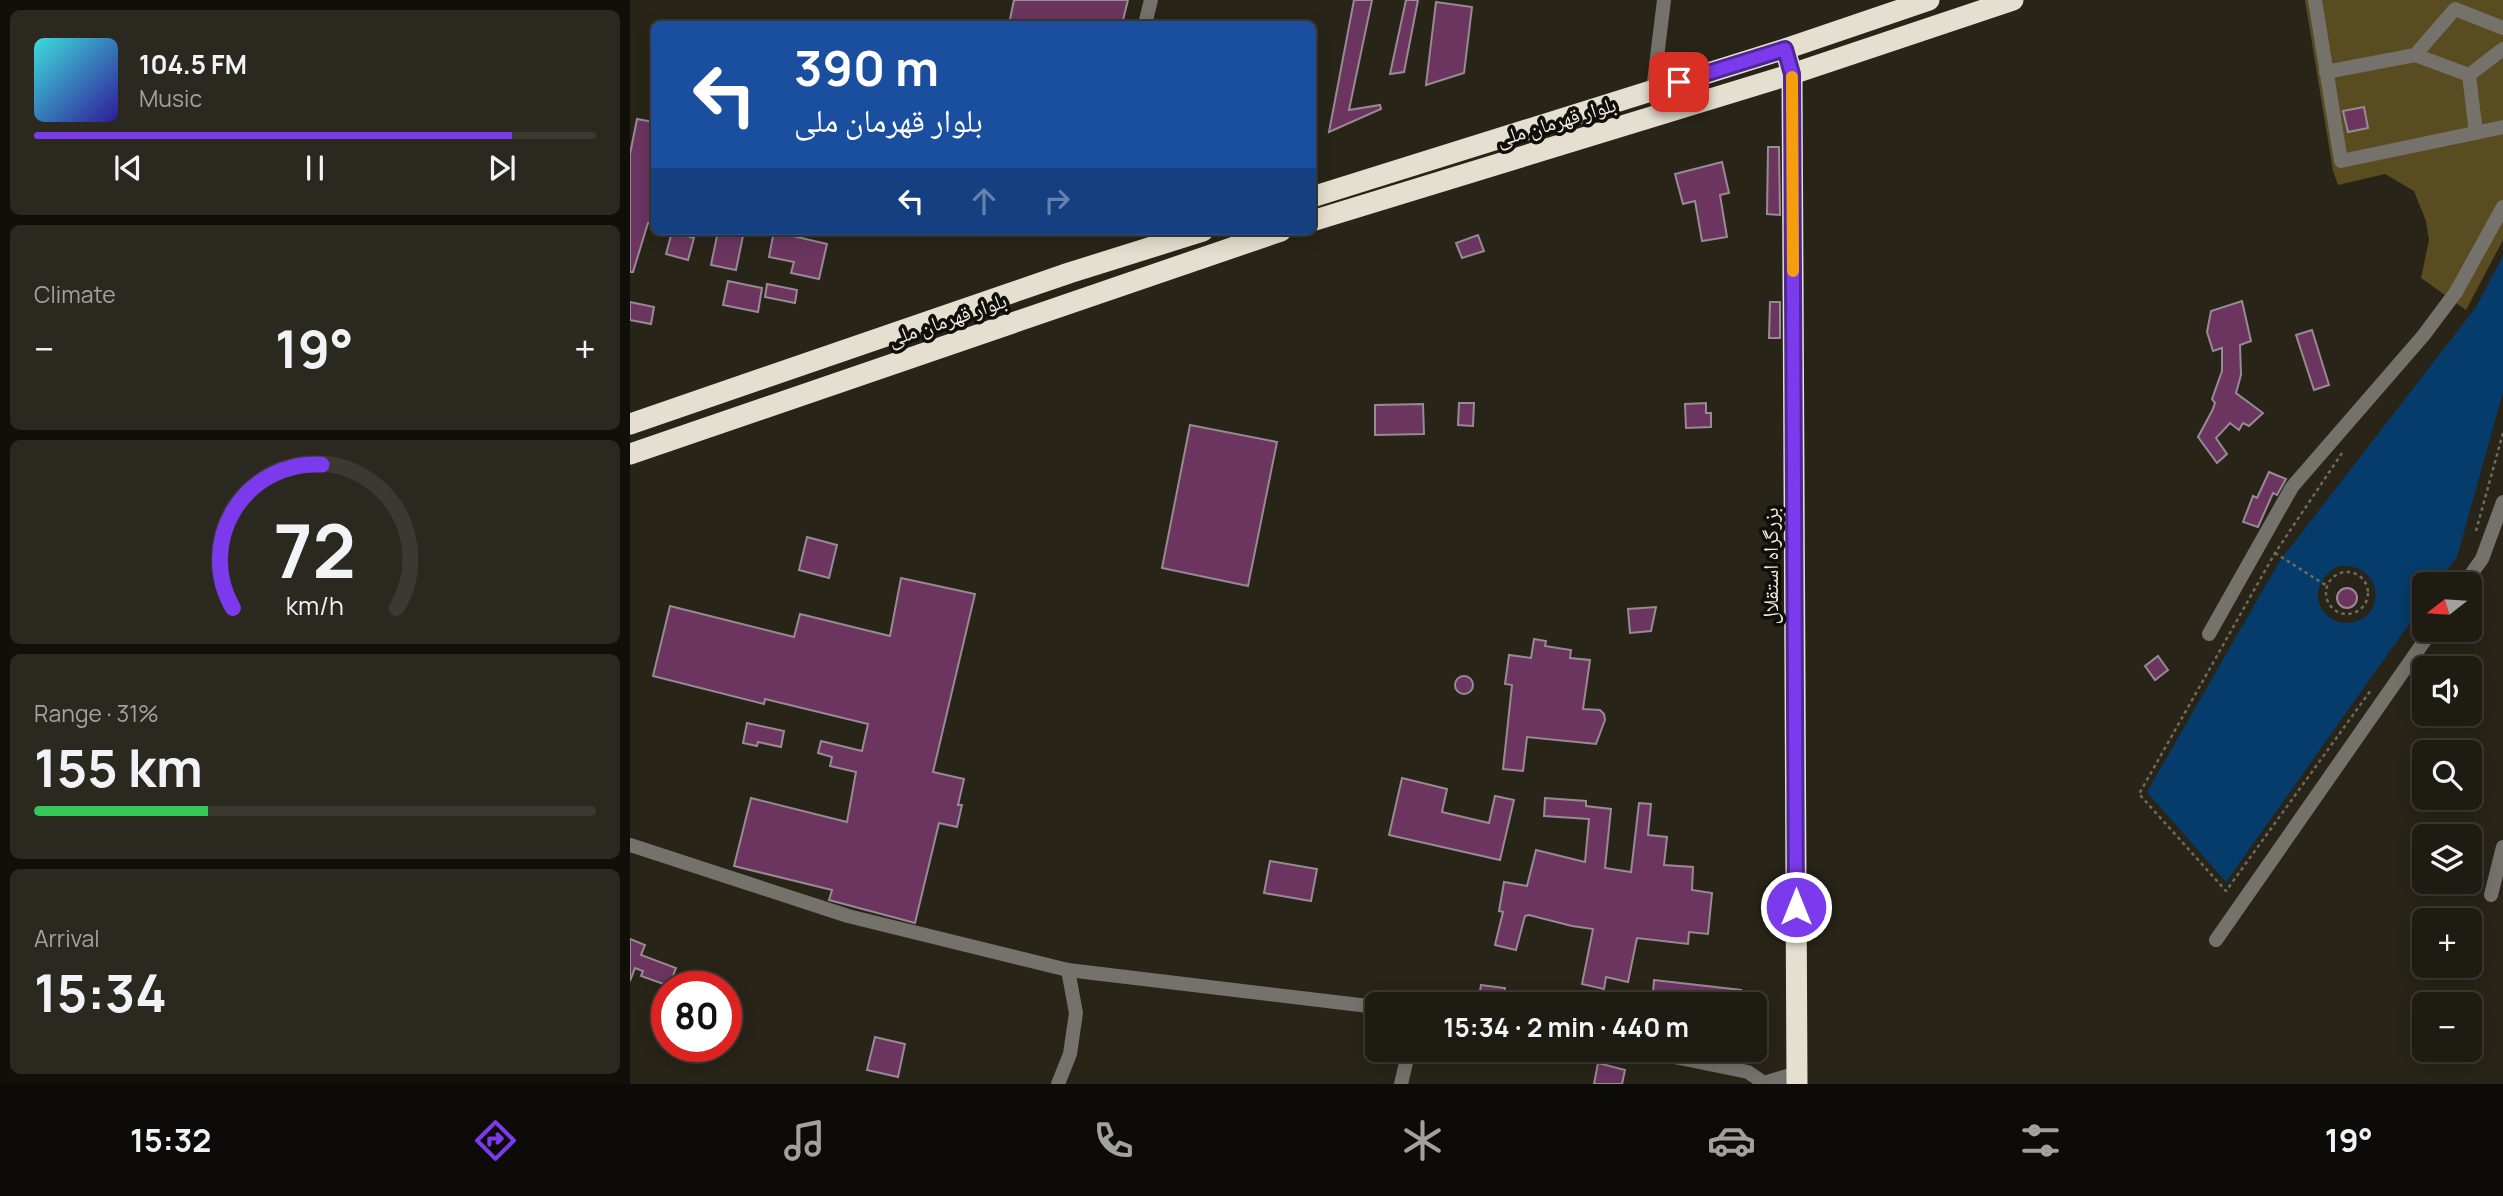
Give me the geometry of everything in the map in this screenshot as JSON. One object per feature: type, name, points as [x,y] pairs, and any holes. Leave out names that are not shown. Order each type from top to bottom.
[{"type":"highway","name":"بلوار قهرمان ملی","points":[[1316,196],[1785,49],[1929,0]]},
{"type":"highway","name":"بلوار قهرمان ملی","points":[[1316,220],[1792,74],[2013,0]]},
{"type":"highway","name":"بزرگراه استقلال","points":[[1785,49],[1792,74],[1797,1079]]},
{"type":"highway","name":"بلوار قهرمان ملی","points":[[630,424],[1069,273],[1190,235]]},
{"type":"highway","name":"بلوار قهرمان ملی","points":[[630,454],[1269,235]]},
{"type":"street","points":[[1146,21],[1151,0]]},
{"type":"street","points":[[1653,90],[1664,0]]},
{"type":"street","points":[[2315,0],[2341,161],[2503,127]]},
{"type":"street","points":[[2416,55],[2454,4],[2503,28]]},
{"type":"street","points":[[2469,75],[2503,49]]},
{"type":"street","points":[[2326,72],[2416,55],[2469,75]]},
{"type":"street","points":[[2469,75],[2476,133]]},
{"type":"street","points":[[2209,634],[2291,487],[2431,325],[2456,292],[2503,207]]},
{"type":"street","points":[[2473,572],[2482,559],[2503,502]]},
{"type":"street","points":[[2216,940],[2424,642]]},
{"type":"street","points":[[630,845],[848,916],[1068,970],[1365,1006]]},
{"type":"street","points":[[2491,895],[2503,847]]},
{"type":"street","points":[[1058,1084],[1070,1054],[1076,1013],[1068,970]]},
{"type":"street","points":[[1401,1084],[1406,1062]]},
{"type":"street","points":[[1699,1062],[1748,1072],[1764,1083],[1797,1079]]},
{"type":"path","points":[[2473,540],[2503,433]]},
{"type":"path","points":[[2346,446],[2275,553],[2139,794],[2226,891],[2376,682]]},
{"type":"path","points":[[2275,553],[2327,586]]},
{"type":"path","points":[[2343,572],[2357,574],[2367,585],[2368,599],[2360,610],[2340,613],[2327,599],[2327,586],[2331,579],[2343,572]]},
{"type":"shaded area","points":[[2305,0],[2503,0],[2503,240],[2466,310],[2421,278],[2429,240],[2426,221],[2414,191],[2385,174],[2338,185],[2333,171]]},
{"type":"water","points":[[2503,256],[2503,392],[2457,557],[2446,572],[2412,572],[2412,620],[2226,882],[2147,792],[2279,562],[2476,307]],"holes":[[[2339,566],[2354,567],[2366,573],[2373,582],[2376,593],[2369,614],[2346,623],[2331,618],[2323,611],[2318,591],[2323,579],[2333,569]]]},
{"type":"building","points":[[1014,0],[1128,0],[1123,21],[1010,21]]},
{"type":"building","points":[[1354,0],[1372,0],[1349,110],[1380,105],[1381,109],[1329,132]]},
{"type":"building","points":[[1406,0],[1418,0],[1404,72],[1390,74]]},
{"type":"building","points":[[1436,2],[1472,7],[1464,73],[1426,85]]},
{"type":"building","points":[[2364,107],[2368,128],[2348,132],[2343,111]]},
{"type":"building","points":[[637,119],[651,121],[651,224],[648,223],[633,272],[630,272],[630,154]]},
{"type":"building","points":[[1768,147],[1779,147],[1780,215],[1767,214]]},
{"type":"building","points":[[1722,162],[1729,193],[1720,195],[1727,237],[1702,241],[1695,201],[1683,204],[1675,174]]},
{"type":"building","points":[[671,235],[694,238],[688,260],[666,254]]},
{"type":"building","points":[[717,235],[743,235],[736,270],[711,265]]},
{"type":"building","points":[[773,235],[793,235],[827,244],[819,279],[791,273],[794,262],[769,257]]},
{"type":"building","points":[[1478,235],[1484,251],[1462,258],[1456,243]]},
{"type":"building","points":[[728,281],[762,288],[758,312],[723,305]]},
{"type":"building","points":[[767,284],[797,290],[795,303],[765,297]]},
{"type":"building","points":[[2242,301],[2251,341],[2240,345],[2241,375],[2236,393],[2263,413],[2249,426],[2243,423],[2239,430],[2230,423],[2216,438],[2227,454],[2217,463],[2198,437],[2215,403],[2212,399],[2222,371],[2222,348],[2213,351],[2207,332],[2211,311]]},
{"type":"building","points":[[630,302],[654,307],[651,324],[630,320]]},
{"type":"building","points":[[1770,302],[1780,302],[1780,338],[1769,338]]},
{"type":"building","points":[[2312,330],[2329,385],[2314,390],[2296,335]]},
{"type":"building","points":[[1459,403],[1474,403],[1473,426],[1458,425]]},
{"type":"building","points":[[1706,403],[1706,413],[1711,413],[1711,427],[1686,428],[1685,404]]},
{"type":"building","points":[[1423,404],[1424,434],[1375,435],[1375,405]]},
{"type":"building","points":[[1190,425],[1277,442],[1248,586],[1162,568]]},
{"type":"building","points":[[2269,472],[2286,479],[2277,495],[2273,493],[2258,527],[2243,522],[2253,496],[2257,498]]},
{"type":"building","points":[[807,537],[837,545],[829,578],[799,570]]},
{"type":"building","points":[[901,578],[975,594],[933,772],[964,779],[958,805],[962,805],[957,827],[939,823],[915,923],[829,900],[832,890],[734,866],[751,798],[847,822],[856,772],[830,766],[832,757],[818,753],[821,741],[862,751],[868,724],[765,699],[764,704],[653,676],[670,606],[794,637],[800,614],[890,636]]},
{"type":"building","points":[[2343,588],[2351,588],[2357,598],[2351,608],[2343,608],[2337,602],[2337,594]]},
{"type":"building","points":[[1656,607],[1651,631],[1630,633],[1628,609]]},
{"type":"building","points":[[1534,639],[1546,641],[1545,646],[1571,650],[1570,658],[1590,660],[1583,709],[1600,710],[1605,720],[1596,744],[1527,737],[1523,771],[1503,769],[1512,685],[1505,684],[1509,655],[1531,658]]},
{"type":"building","points":[[2158,656],[2168,670],[2155,680],[2145,666]]},
{"type":"building","points":[[1464,676],[1470,679],[1473,685],[1470,691],[1464,694],[1458,691],[1455,685],[1458,679]]},
{"type":"building","points":[[747,723],[784,731],[781,747],[758,742],[757,746],[743,743]]},
{"type":"building","points":[[1402,778],[1447,789],[1442,812],[1489,823],[1495,796],[1514,800],[1500,860],[1389,835]]},
{"type":"building","points":[[1545,798],[1586,801],[1586,806],[1611,809],[1605,868],[1631,872],[1639,803],[1651,804],[1648,835],[1667,837],[1664,865],[1693,867],[1692,890],[1712,893],[1708,934],[1689,932],[1688,944],[1637,938],[1628,982],[1606,977],[1604,989],[1582,984],[1593,929],[1529,915],[1525,916],[1516,950],[1495,945],[1503,912],[1499,911],[1504,882],[1527,886],[1536,850],[1585,862],[1589,819],[1544,816]]},
{"type":"building","points":[[1270,861],[1317,869],[1311,901],[1264,893]]},
{"type":"building","points":[[630,939],[645,945],[641,955],[676,968],[675,971],[651,971],[651,980],[641,976],[643,971],[635,968],[630,981]]},
{"type":"building","points":[[1654,980],[1741,990],[1741,992],[1653,992]]},
{"type":"building","points":[[1481,985],[1505,988],[1504,992],[1480,992]]},
{"type":"building","points":[[875,1037],[905,1044],[898,1077],[867,1070]]},
{"type":"building","points":[[1598,1063],[1625,1070],[1622,1084],[1594,1084]]},
{"type":"slow traffic","points":[[1792,77],[1793,271]]},
{"type":"route","points":[[1679,82],[1785,49],[1792,74],[1796,907]]}]
